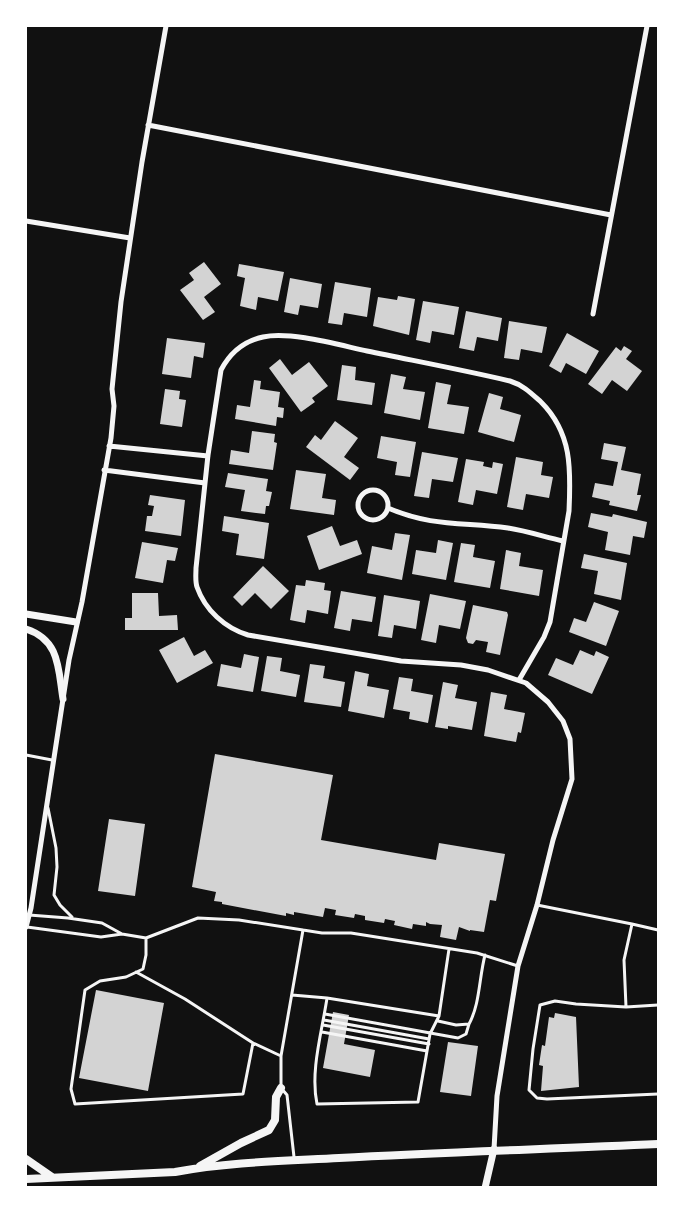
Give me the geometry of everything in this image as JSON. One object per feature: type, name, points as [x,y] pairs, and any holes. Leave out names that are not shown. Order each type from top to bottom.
[{"type":"main road","points":[[197,1168],[240,1143],[269,1130],[275,1120],[276,1097],[281,1088]]},
{"type":"main road","points":[[26,1179],[175,1172],[197,1168],[294,1161],[494,1149],[658,1144]]},
{"type":"main road","points":[[26,1159],[53,1178]]},
{"type":"street","points":[[26,927],[52,760],[109,446],[114,406],[112,389],[130,238],[166,26]]},
{"type":"street","points":[[593,314],[647,26]]},
{"type":"street","points":[[148,125],[611,215]]},
{"type":"street","points":[[26,221],[130,238]]},
{"type":"street","points":[[485,1188],[494,1149],[497,1096],[518,966],[572,779],[570,739],[563,721],[548,702],[526,683],[519,680],[488,670],[461,665],[401,661],[248,635],[226,625],[214,615],[196,586],[196,568],[208,456],[221,370],[226,360],[238,348],[263,337],[290,337],[330,343],[510,381],[529,390],[548,409],[558,422],[564,436],[570,495],[569,511],[550,622],[519,680]]},
{"type":"street","points":[[109,446],[208,456]]},
{"type":"street","points":[[104,470],[205,483]]},
{"type":"street","points":[[388,508],[383,517],[373,521],[360,513],[358,503],[367,491],[376,490],[384,495],[388,508],[411,518],[430,522],[509,528],[563,541]]},
{"type":"street","points":[[26,614],[76,622]]},
{"type":"street","points":[[26,629],[38,633],[48,641],[57,658],[63,699]]},
{"type":"lane","points":[[26,755],[52,760]]},
{"type":"lane","points":[[46,801],[56,848],[57,867],[54,895],[73,919]]},
{"type":"lane","points":[[537,905],[658,930]]},
{"type":"lane","points":[[29,915],[102,923],[122,934],[146,939],[198,918],[239,920],[322,933],[351,933],[449,949],[485,955],[518,966]]},
{"type":"lane","points":[[626,1007],[624,960],[633,924]]},
{"type":"lane","points":[[26,927],[101,937],[122,934]]},
{"type":"lane","points":[[294,1161],[287,1095],[281,1088],[281,1056],[303,930]]},
{"type":"lane","points":[[146,939],[146,955],[142,969],[126,977],[100,981],[85,990],[71,1089],[75,1104],[243,1094],[253,1043]]},
{"type":"lane","points":[[327,998],[316,1071],[317,1104],[418,1102],[430,1036],[439,1016],[449,949]]},
{"type":"lane","points":[[324,1020],[458,1038],[466,1034],[476,1008],[485,955]]},
{"type":"lane","points":[[136,972],[185,999],[253,1043],[281,1056]]},
{"type":"lane","points":[[292,995],[327,998],[439,1016]]},
{"type":"lane","points":[[658,1005],[626,1007],[555,1001],[540,1005],[532,1048],[529,1090],[537,1098],[547,1099],[658,1094]]},
{"type":"lane","points":[[324,1014],[430,1036]]},
{"type":"lane","points":[[437,1021],[456,1025],[469,1024]]},
{"type":"lane","points":[[323,1025],[429,1044]]},
{"type":"lane","points":[[322,1032],[427,1052]]},
{"type":"building","points":[[204,262],[221,284],[204,297],[215,312],[203,320],[180,290],[194,280],[189,273]]},
{"type":"building","points":[[239,264],[284,272],[278,301],[258,297],[256,310],[240,306],[245,278],[237,276]]},
{"type":"building","points":[[290,278],[322,284],[318,308],[300,305],[298,315],[284,312]]},
{"type":"building","points":[[335,282],[371,288],[367,317],[344,313],[342,325],[328,323]]},
{"type":"building","points":[[398,296],[415,299],[409,335],[373,326],[378,297],[397,300]]},
{"type":"building","points":[[423,301],[459,307],[454,335],[432,331],[430,343],[416,340]]},
{"type":"building","points":[[466,311],[502,318],[498,341],[477,337],[474,351],[459,348]]},
{"type":"building","points":[[509,321],[547,327],[542,353],[521,349],[519,360],[504,358]]},
{"type":"building","points":[[567,333],[599,351],[586,374],[566,363],[561,373],[549,366]]},
{"type":"building","points":[[167,338],[205,343],[203,358],[194,356],[191,378],[162,374]]},
{"type":"building","points":[[624,346],[632,351],[626,359],[642,371],[627,391],[612,380],[602,394],[588,384],[616,347],[621,351]]},
{"type":"building","points":[[280,359],[292,375],[309,362],[328,386],[312,398],[315,402],[301,412],[269,368]]},
{"type":"building","points":[[342,365],[356,367],[355,380],[375,383],[372,405],[337,400]]},
{"type":"building","points":[[391,374],[406,377],[403,389],[425,392],[420,420],[384,413]]},
{"type":"building","points":[[254,380],[261,381],[260,389],[280,392],[278,407],[284,408],[283,418],[277,417],[276,426],[235,419],[237,405],[250,407]]},
{"type":"building","points":[[436,382],[451,385],[447,404],[469,407],[464,434],[428,428]]},
{"type":"building","points":[[165,389],[180,391],[179,399],[186,400],[182,427],[160,424]]},
{"type":"building","points":[[489,393],[503,397],[500,409],[521,415],[514,442],[478,432]]},
{"type":"building","points":[[335,421],[358,438],[344,457],[359,468],[350,480],[306,447],[315,435],[321,440]]},
{"type":"building","points":[[252,431],[275,434],[274,442],[277,443],[273,470],[229,464],[231,450],[249,453]]},
{"type":"building","points":[[381,436],[416,442],[410,477],[395,475],[397,462],[377,458]]},
{"type":"building","points":[[604,443],[626,447],[621,470],[641,474],[637,495],[641,495],[637,511],[609,505],[610,501],[592,497],[595,483],[613,486],[618,462],[601,459]]},
{"type":"building","points":[[422,452],[458,458],[453,482],[432,479],[429,498],[414,496]]},
{"type":"building","points":[[516,457],[543,462],[541,475],[553,477],[549,498],[526,494],[523,510],[507,507]]},
{"type":"building","points":[[466,459],[484,462],[483,466],[492,468],[493,462],[503,464],[497,494],[476,490],[473,505],[458,502]]},
{"type":"building","points":[[296,470],[326,474],[322,498],[336,500],[334,515],[290,509]]},
{"type":"building","points":[[228,473],[268,479],[266,491],[272,492],[265,514],[241,511],[245,490],[225,487]]},
{"type":"building","points":[[150,495],[185,500],[181,536],[145,531],[147,516],[152,516],[154,506],[148,505]]},
{"type":"building","points":[[591,513],[612,517],[613,514],[647,522],[644,538],[633,536],[630,555],[605,550],[608,532],[588,527]]},
{"type":"building","points":[[224,516],[269,523],[264,559],[236,555],[239,534],[222,531]]},
{"type":"building","points":[[332,526],[340,546],[357,540],[362,554],[319,570],[307,536]]},
{"type":"building","points":[[395,533],[410,535],[402,580],[367,573],[372,546],[392,550]]},
{"type":"building","points":[[438,540],[453,543],[446,580],[412,574],[416,550],[436,553]]},
{"type":"building","points":[[142,542],[178,548],[175,561],[167,560],[163,583],[135,578]]},
{"type":"building","points":[[461,543],[475,545],[473,557],[495,561],[490,588],[454,582]]},
{"type":"building","points":[[506,550],[521,553],[519,566],[543,570],[539,596],[500,589]]},
{"type":"building","points":[[584,554],[627,563],[621,600],[594,594],[598,571],[581,568]]},
{"type":"building","points":[[263,566],[289,591],[271,609],[255,593],[242,606],[233,597]]},
{"type":"building","points":[[306,580],[325,583],[324,590],[331,591],[328,614],[307,610],[305,623],[290,620],[296,585],[305,586]]},
{"type":"building","points":[[341,591],[376,597],[372,622],[352,619],[350,631],[334,628]]},
{"type":"building","points":[[132,593],[158,593],[159,616],[177,615],[178,630],[125,630],[125,618],[132,618]]},
{"type":"building","points":[[430,594],[466,601],[460,629],[439,625],[436,643],[421,640]]},
{"type":"building","points":[[384,595],[420,601],[416,629],[394,625],[392,638],[378,636]]},
{"type":"building","points":[[594,602],[619,611],[606,646],[569,632],[574,618],[586,622]]},
{"type":"building","points":[[473,605],[507,612],[500,655],[486,652],[488,642],[476,640],[473,644],[468,643],[466,638]]},
{"type":"building","points":[[184,637],[194,656],[205,650],[213,663],[177,683],[159,650]]},
{"type":"building","points":[[580,650],[594,656],[596,651],[609,657],[592,694],[548,675],[556,658],[573,665]]},
{"type":"building","points":[[244,654],[259,657],[253,692],[217,686],[221,664],[241,668]]},
{"type":"building","points":[[267,656],[282,658],[280,671],[300,675],[296,697],[261,691]]},
{"type":"building","points":[[310,664],[325,666],[323,678],[345,682],[341,707],[304,702]]},
{"type":"building","points":[[355,671],[369,674],[367,686],[389,690],[384,718],[348,711]]},
{"type":"building","points":[[399,677],[413,679],[411,691],[433,695],[428,723],[409,719],[410,712],[393,709]]},
{"type":"building","points":[[443,682],[458,685],[455,698],[477,702],[472,730],[448,726],[448,729],[435,727]]},
{"type":"building","points":[[491,692],[507,695],[504,709],[525,713],[521,733],[518,732],[516,742],[484,736]]},
{"type":"building","points":[[215,754],[333,775],[321,840],[436,860],[439,843],[505,854],[496,901],[490,900],[484,932],[459,927],[456,940],[440,937],[442,925],[426,922],[426,926],[413,924],[412,929],[394,925],[395,921],[385,919],[384,923],[365,920],[365,916],[355,914],[354,918],[335,915],[336,910],[325,908],[323,917],[294,912],[294,915],[286,913],[286,916],[222,904],[222,902],[214,901],[216,892],[192,887]]},
{"type":"building","points":[[109,819],[145,824],[135,896],[98,891]]},
{"type":"building","points":[[96,990],[164,1003],[148,1091],[79,1078]]},
{"type":"building","points":[[333,1012],[349,1015],[344,1044],[375,1050],[370,1077],[323,1068]]},
{"type":"building","points":[[555,1013],[576,1017],[579,1087],[541,1091],[543,1066],[539,1065],[542,1045],[545,1046],[549,1017],[554,1018]]},
{"type":"building","points":[[448,1042],[478,1046],[471,1096],[440,1092]]}]
